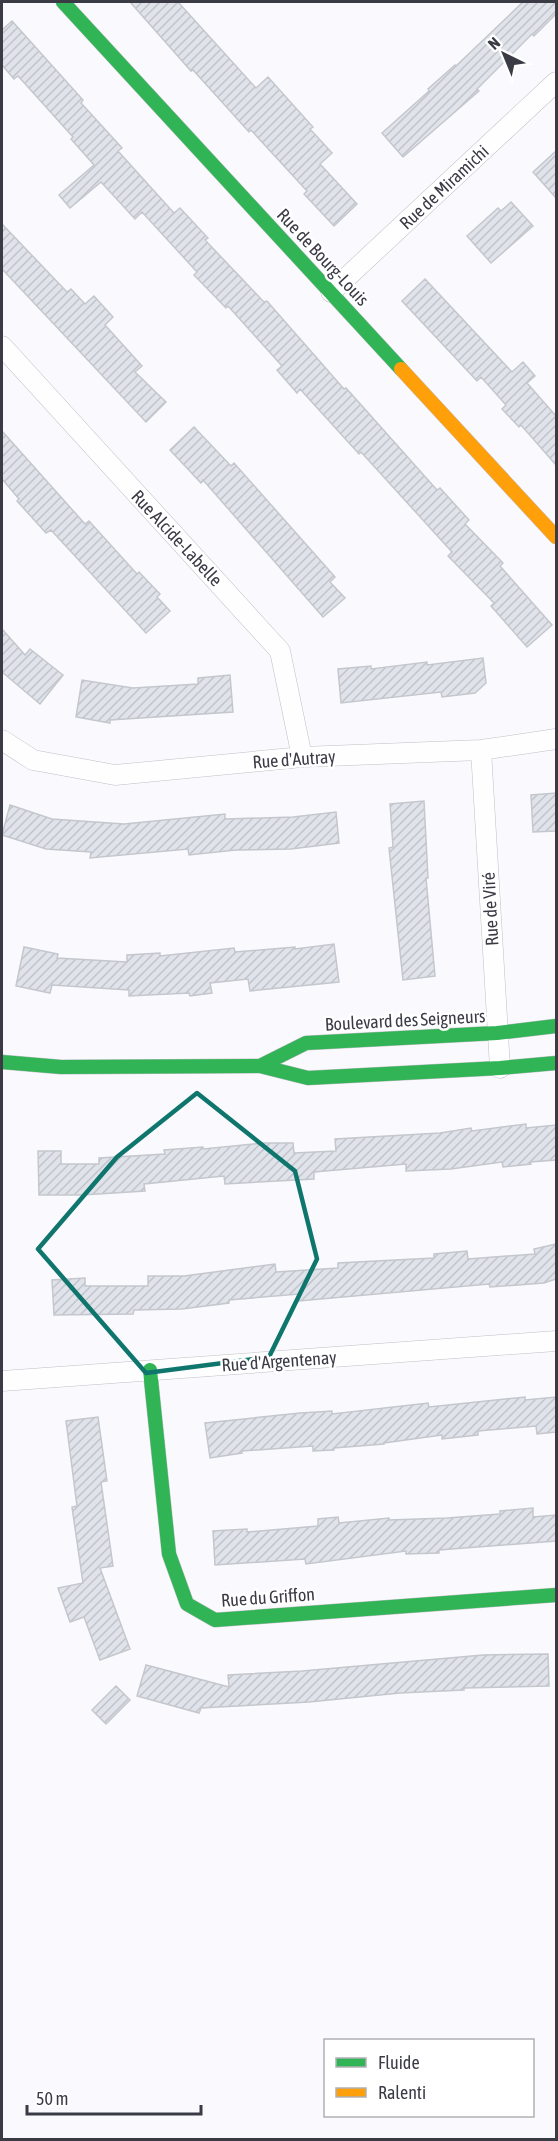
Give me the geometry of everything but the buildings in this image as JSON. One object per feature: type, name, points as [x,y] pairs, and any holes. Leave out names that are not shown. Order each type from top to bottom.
[{"type":"street","name":"Rue de Bourg-Louis","points":[[63,2],[556,537]]},
{"type":"street","name":"Rue de Miramichi","points":[[332,292],[556,82]]},
{"type":"street","name":"Rue Alcide-Labelle","points":[[2,346],[280,651],[302,757]]},
{"type":"street","name":"Rue d'Autray","points":[[2,740],[33,760],[115,775],[302,757],[481,750],[556,739]]},
{"type":"street","name":"Rue de Viré","points":[[481,750],[500,1068]]},
{"type":"street","name":"Boulevard des Seigneurs","points":[[260,1066],[306,1043],[497,1033],[556,1026]]},
{"type":"street","name":"Boulevard des Seigneurs","points":[[2,1062],[61,1067],[260,1066],[308,1078],[556,1063]]},
{"type":"street","name":"Rue d'Argentenay","points":[[2,1381],[556,1341]]},
{"type":"street","name":"Rue du Griffon","points":[[150,1370],[169,1554],[187,1604],[215,1620],[556,1595]]},
{"type":"highlighted area","points":[[197,1093],[295,1171],[317,1259],[269,1357],[146,1373],[38,1249],[117,1157]]},
{"type":"traffic: fast","points":[[63,2],[401,369]]},
{"type":"traffic: fast","points":[[260,1066],[306,1043],[497,1033],[556,1026]]},
{"type":"traffic: fast","points":[[2,1062],[61,1067],[260,1066],[308,1078],[556,1063]]},
{"type":"traffic: fast","points":[[150,1370],[169,1554],[187,1604],[215,1620],[556,1595]]},
{"type":"traffic: slow","points":[[401,369],[556,537]]}]
